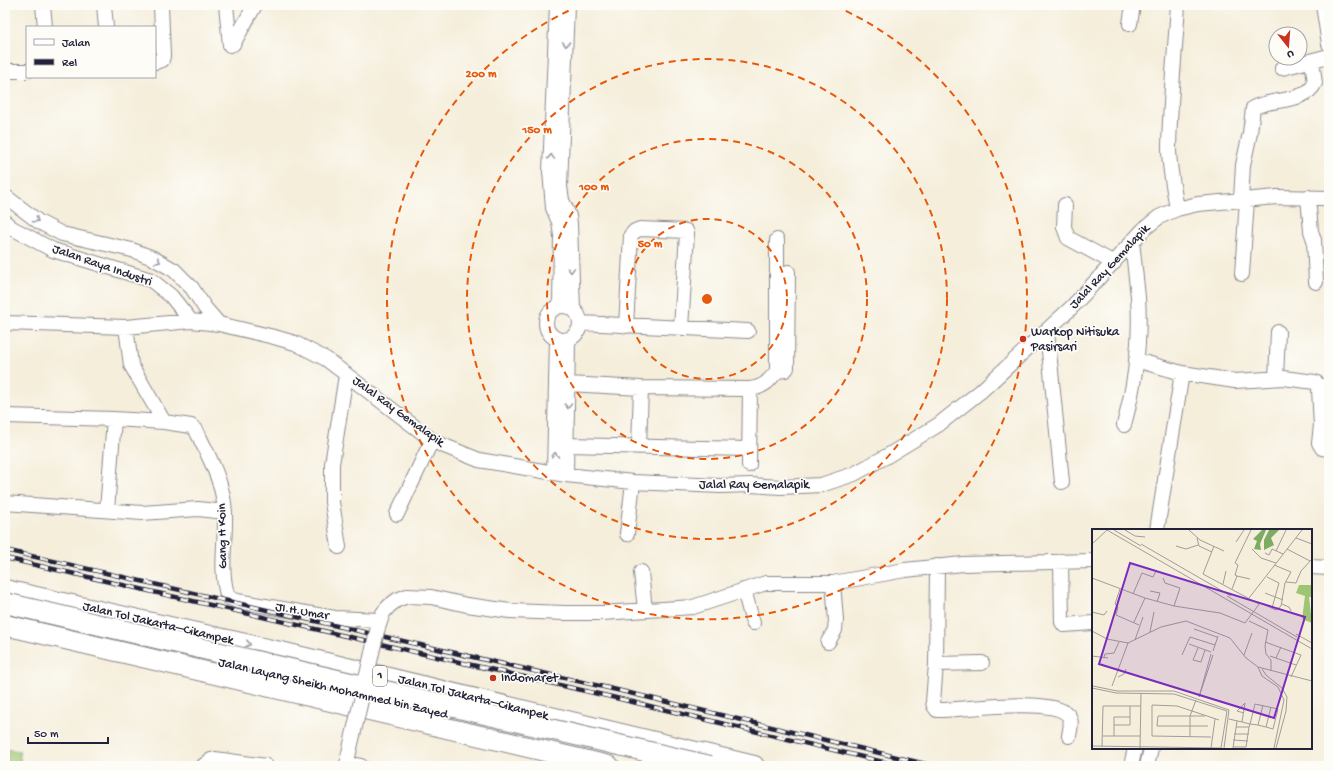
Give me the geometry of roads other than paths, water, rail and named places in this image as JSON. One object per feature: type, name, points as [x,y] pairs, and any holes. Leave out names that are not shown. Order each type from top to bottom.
[{"type":"highway","name":"Jalan Tol Jakarta–Cikampek","points":[[5,590],[292,654],[754,766]]},
{"type":"highway","name":"Jalan Layang Sheikh Mohammed bin Zayed","points":[[5,603],[710,766]]},
{"type":"highway","name":"Jalan Layang Sheikh Mohammed bin Zayed","points":[[5,613],[660,766]]},
{"type":"highway","points":[[5,624],[609,766]]},
{"type":"street","points":[[43,5],[45,26]]},
{"type":"street","points":[[104,5],[106,26]]},
{"type":"street","points":[[156,62],[162,60],[163,56],[161,5]]},
{"type":"street","points":[[226,5],[230,45],[233,44],[255,5]]},
{"type":"street","points":[[558,5],[550,171],[553,208],[563,218]]},
{"type":"street","points":[[566,308],[563,218],[560,187],[568,5]]},
{"type":"street","points":[[1130,24],[1134,5]]},
{"type":"street","points":[[1177,208],[1171,174],[1169,149],[1178,5]]},
{"type":"street","points":[[1323,5],[1329,44]]},
{"type":"street","points":[[1282,68],[1329,56]]},
{"type":"street","points":[[1242,274],[1244,200],[1243,165],[1250,133],[1253,108],[1260,104],[1292,99],[1310,89],[1315,83],[1312,61]]},
{"type":"street","points":[[5,71],[26,71]]},
{"type":"street","name":"Jalan Raya Industri","points":[[5,196],[39,222],[62,234],[132,250],[153,258],[174,270],[192,288],[205,308],[219,324]]},
{"type":"street","name":"Jalal Ray Gemalapik","points":[[5,323],[126,326],[191,321],[219,324],[261,333],[295,343],[326,359],[432,440],[479,460],[560,474],[633,482],[781,487],[821,485],[854,474],[938,425],[981,392],[1071,308],[1114,263],[1132,241],[1159,217],[1177,208],[1198,204],[1276,197],[1329,198]]},
{"type":"street","points":[[1308,198],[1311,231],[1314,240],[1316,282]]},
{"type":"street","points":[[1065,205],[1064,227],[1068,238],[1114,263]]},
{"type":"street","name":"Jalan Raya Industri","points":[[5,222],[12,228],[53,250],[151,280],[171,296],[191,321]]},
{"type":"street","points":[[626,326],[631,235],[640,229],[686,231],[681,328]]},
{"type":"street","points":[[568,384],[641,388],[750,390],[760,388],[769,381],[777,371],[777,240]]},
{"type":"street","points":[[1124,425],[1131,397],[1136,360],[1138,298],[1132,241]]},
{"type":"street","points":[[777,371],[785,370],[787,368],[788,272]]},
{"type":"street","points":[[566,308],[577,313],[580,323],[575,334],[563,339],[549,333],[546,324],[548,315],[551,311],[566,308]]},
{"type":"street","points":[[580,323],[748,332]]},
{"type":"street","points":[[126,326],[131,365],[164,422]]},
{"type":"street","points":[[1047,331],[1062,482]]},
{"type":"street","points":[[1276,378],[1278,332]]},
{"type":"street","points":[[560,474],[567,445],[568,384],[563,339]]},
{"type":"street","points":[[560,474],[563,339]]},
{"type":"street","points":[[1136,360],[1182,373],[1235,380],[1276,378],[1311,380],[1318,384],[1321,425],[1319,443],[1322,448],[1329,450]]},
{"type":"street","points":[[1157,529],[1182,373]]},
{"type":"street","points":[[338,547],[332,502],[332,464],[346,375]]},
{"type":"street","points":[[639,447],[641,388]]},
{"type":"street","points":[[749,465],[748,449],[750,390]]},
{"type":"street","points":[[5,416],[164,422]]},
{"type":"street","points":[[107,510],[114,419]]},
{"type":"street","name":"Gang H Koin","points":[[164,422],[192,426],[196,430],[220,482],[225,512],[224,571],[227,594]]},
{"type":"street","points":[[397,514],[432,440]]},
{"type":"street","points":[[567,445],[748,449]]},
{"type":"street","points":[[627,534],[633,482]]},
{"type":"street","points":[[5,504],[142,513],[198,509],[225,512]]},
{"type":"street","points":[[1061,561],[1062,622],[1064,625],[1092,623]]},
{"type":"street","points":[[361,766],[347,762],[379,626],[383,613],[389,606],[401,597],[431,597],[473,606],[510,611],[565,613],[645,610],[693,606],[766,583],[833,583],[905,570],[937,566],[1092,561]]},
{"type":"street","points":[[937,566],[936,664],[933,702],[937,710],[1030,704],[1049,707],[1068,714],[1071,720],[1069,736]]},
{"type":"street","points":[[1312,567],[1329,568]]},
{"type":"street","points":[[640,572],[645,610]]},
{"type":"street","points":[[828,642],[835,630],[836,625],[833,583]]},
{"type":"street","points":[[744,590],[753,623]]},
{"type":"street","name":"JI.H.Umar","points":[[227,594],[229,598],[237,600],[379,626]]},
{"type":"street","points":[[936,664],[982,664]]},
{"type":"street","points":[[1131,766],[1135,749]]},
{"type":"street","points":[[1147,766],[1151,749]]},
{"type":"street","points":[[203,766],[215,759],[247,765],[266,766]]},
{"type":"railway","points":[[5,550],[617,690],[934,766]]},
{"type":"railway","points":[[5,558],[616,698],[900,766]]},
{"type":"place","name":"Warkop Nitisuka Pasirsari","points":[[1023,339]]},
{"type":"place","name":"Indomaret","points":[[493,678]]}]
